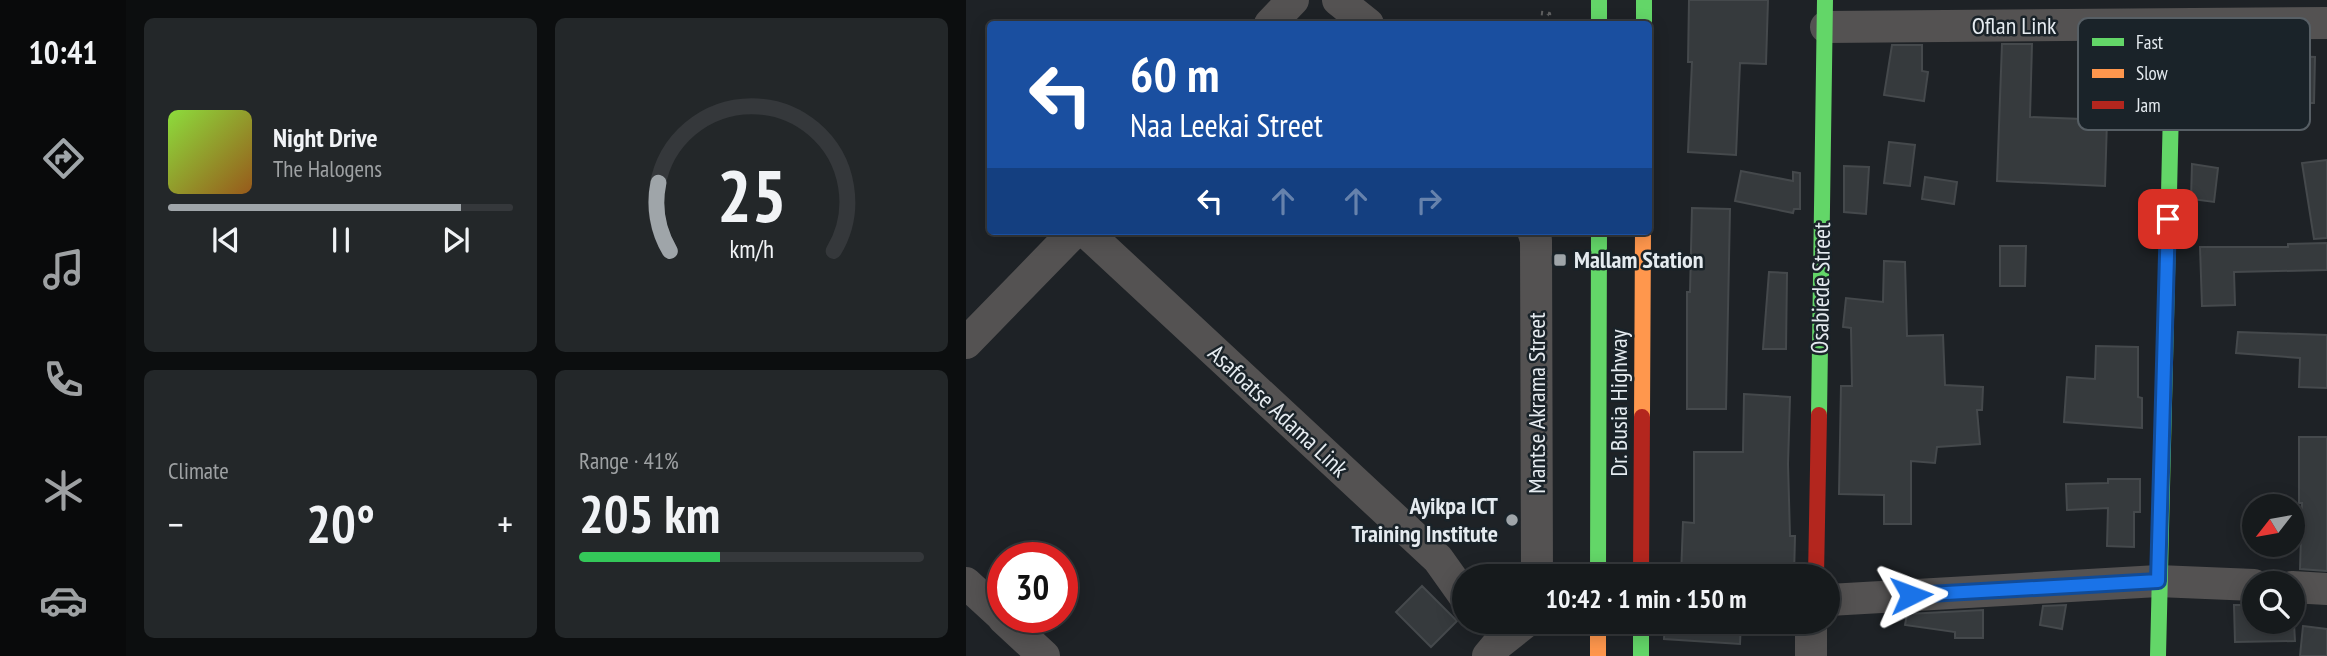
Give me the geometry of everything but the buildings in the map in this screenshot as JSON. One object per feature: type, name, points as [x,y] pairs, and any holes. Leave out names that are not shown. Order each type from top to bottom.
[{"type":"main road","points":[[1599,21],[1600,0]]},
{"type":"main road","points":[[1644,0],[1648,21]]},
{"type":"main road","name":"Osabiede Street","points":[[1816,564],[1826,14]]},
{"type":"main road","points":[[2158,656],[2171,130]]},
{"type":"main road","name":"Dr. Busia Highway","points":[[1598,564],[1599,235]]},
{"type":"main road","name":"Dr. Busia Highway","points":[[1641,564],[1643,235]]},
{"type":"main road","points":[[1598,634],[1598,656]]},
{"type":"main road","points":[[1641,634],[1641,656]]},
{"type":"street","points":[[1273,21],[1293,0]]},
{"type":"street","points":[[1338,0],[1364,21]]},
{"type":"street","name":"Oflan Link","points":[[1826,14],[2078,22]]},
{"type":"street","points":[[966,343],[1071,235]]},
{"type":"street","name":"Asafoatse Adama Link","points":[[1089,235],[1438,559],[1452,579]]},
{"type":"street","name":"Mantse Akrama Street","points":[[1533,235],[1536,268],[1537,564]]},
{"type":"street","points":[[1840,599],[2158,581],[2242,584]]},
{"type":"street","points":[[966,583],[987,603]]},
{"type":"street","points":[[2305,588],[2327,589]]},
{"type":"street","points":[[1019,633],[1044,656]]},
{"type":"street","points":[[1811,634],[1811,656]]},
{"type":"path","points":[[1541,13],[1549,14],[1548,21]]},
{"type":"traffic: fast","points":[[1599,0],[1599,21]]},
{"type":"traffic: fast","points":[[1644,0],[1644,21]]},
{"type":"traffic: fast","points":[[1819,415],[1825,0]]},
{"type":"traffic: fast","points":[[2158,656],[2171,130]]},
{"type":"traffic: fast","points":[[1598,564],[1599,235]]},
{"type":"traffic: fast","points":[[1641,634],[1641,656]]},
{"type":"traffic: slow","points":[[1642,417],[1643,235]]},
{"type":"traffic: slow","points":[[1598,634],[1598,656]]},
{"type":"traffic: jam","points":[[1816,564],[1819,415]]},
{"type":"traffic: jam","points":[[1641,564],[1642,417]]},
{"type":"place","name":"Mallam Station","points":[[1560,260]]},
{"type":"place","name":"Ayikpa ICT Training Institute","points":[[1512,520]]},
{"type":"route","points":[[1911,595],[2158,581],[2168,219]]}]
